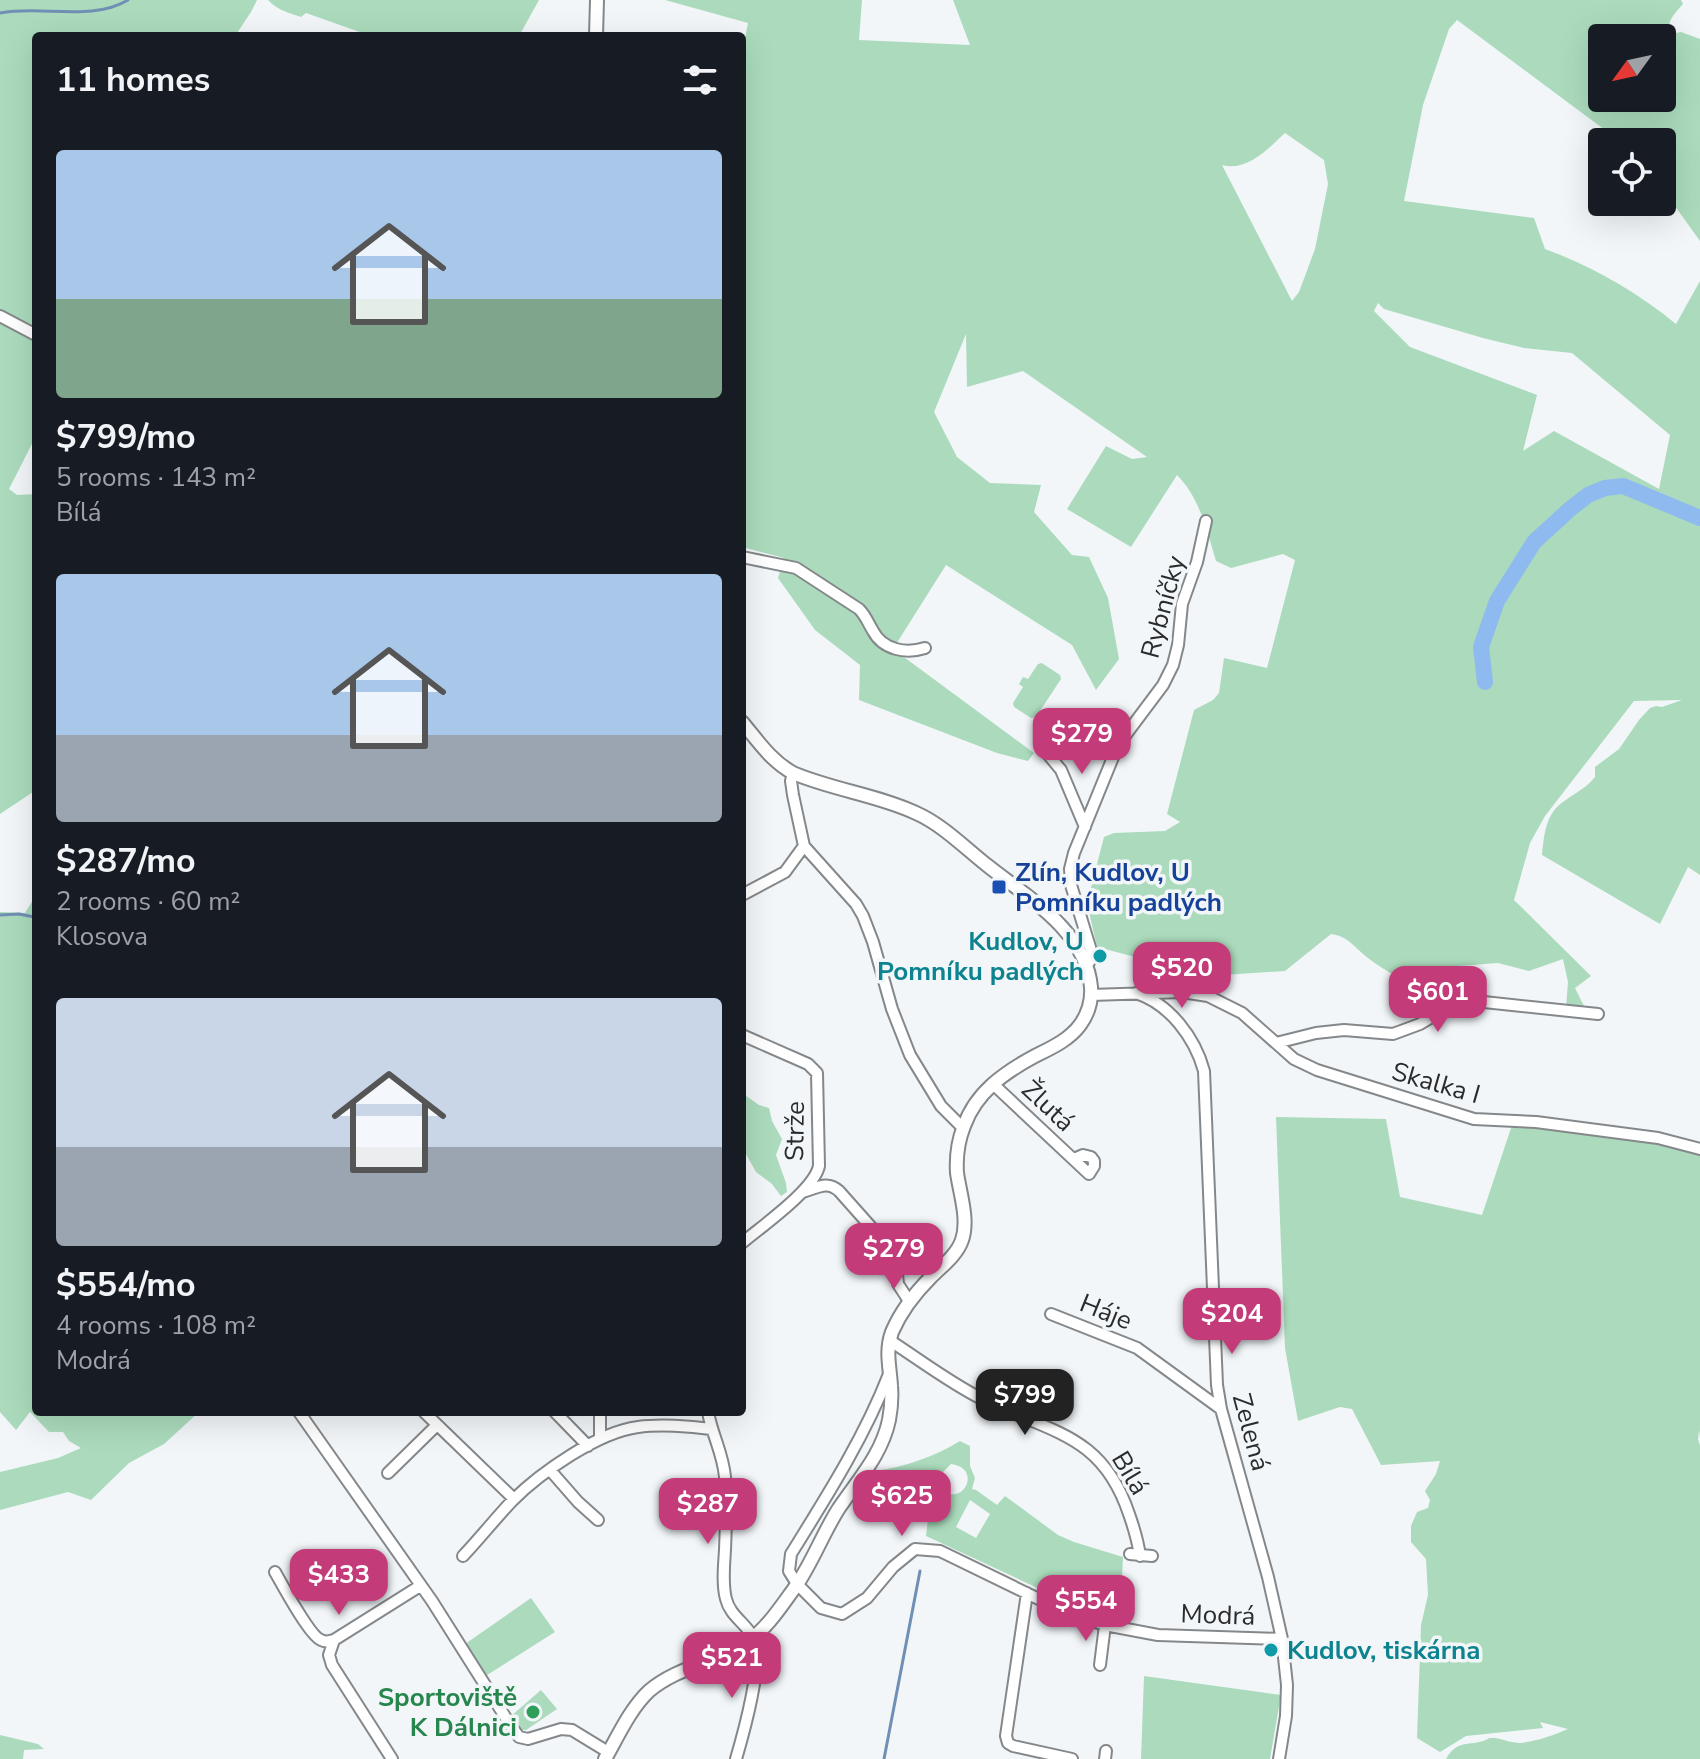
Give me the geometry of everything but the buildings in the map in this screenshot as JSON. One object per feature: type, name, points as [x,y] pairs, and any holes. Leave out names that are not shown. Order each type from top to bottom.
[{"type":"street","points":[[596,32],[597,0]]},
{"type":"street","points":[[0,316],[32,333]]},
{"type":"street","name":"Rybníčky","points":[[1086,966],[1093,957],[1071,885],[1070,869],[1074,853],[1118,745],[1163,685],[1173,665],[1182,604],[1197,562],[1206,521]]},
{"type":"street","points":[[746,558],[796,568],[859,609],[878,638],[889,647],[910,651],[925,648]]},
{"type":"street","points":[[302,1416],[420,1586],[519,1737],[528,1739],[561,1729],[572,1730],[606,1756],[634,1709],[650,1690],[672,1676],[753,1638],[797,1584],[838,1510],[882,1443],[890,1414],[889,1340],[909,1301],[953,1255],[962,1241],[964,1220],[957,1163],[963,1128],[975,1104],[993,1084],[1075,1031],[1087,1013],[1091,995],[1086,966],[1067,932],[934,823],[907,809],[793,773],[768,754],[746,727]]},
{"type":"street","points":[[1042,747],[1061,770],[1085,827]]},
{"type":"street","points":[[793,773],[793,795],[804,846],[842,886],[863,916],[910,1055],[941,1106],[963,1128]]},
{"type":"street","points":[[746,892],[785,872],[804,846]]},
{"type":"street","name":"Skalka I","points":[[1136,993],[1182,992],[1208,996],[1242,1013],[1294,1059],[1317,1070],[1474,1119],[1536,1122],[1658,1138],[1700,1149]]},
{"type":"street","points":[[1091,995],[1136,993]]},
{"type":"street","name":"Zelená","points":[[1136,993],[1154,1001],[1189,1036],[1204,1071],[1217,1385],[1282,1639],[1287,1685],[1279,1759]]},
{"type":"street","points":[[1276,1043],[1344,1030],[1393,1034],[1464,1001],[1598,1014]]},
{"type":"street","name":"Strže","points":[[746,1037],[808,1064],[817,1073],[818,1170],[801,1193],[746,1240]]},
{"type":"street","name":"Žlutá","points":[[993,1084],[1074,1159]]},
{"type":"street","points":[[801,1193],[828,1185],[839,1191],[895,1254],[898,1284],[909,1301]]},
{"type":"street","name":"Háje","points":[[1051,1314],[1137,1348],[1221,1409]]},
{"type":"street","name":"Bílá","points":[[889,1340],[971,1394],[1070,1438],[1090,1451],[1121,1492],[1141,1555]]},
{"type":"street","points":[[797,1584],[789,1571],[791,1554],[855,1448],[889,1374]]},
{"type":"street","points":[[428,1416],[514,1499]]},
{"type":"street","points":[[559,1416],[588,1446]]},
{"type":"street","points":[[600,1416],[600,1439]]},
{"type":"street","points":[[709,1416],[725,1473],[726,1600],[753,1638],[757,1649],[757,1663],[736,1759]]},
{"type":"street","points":[[388,1473],[437,1425]]},
{"type":"street","points":[[463,1556],[514,1499],[550,1470],[600,1439],[636,1427],[711,1429]]},
{"type":"street","points":[[550,1470],[598,1520]]},
{"type":"street","name":"Modrá","points":[[797,1584],[821,1608],[842,1614],[867,1598],[893,1567],[915,1549],[940,1551],[1074,1615],[1105,1625],[1158,1635],[1282,1639]]},
{"type":"street","points":[[275,1572],[308,1626],[318,1639],[326,1642],[420,1586]]},
{"type":"street","points":[[1027,1593],[1006,1736],[1013,1746],[1072,1759]]},
{"type":"street","points":[[1100,1665],[1105,1625]]},
{"type":"street","points":[[334,1640],[329,1655],[332,1665],[392,1759]]},
{"type":"green space","points":[[0,0],[257,0],[238,32],[32,32],[32,444],[9,489],[17,495],[32,494],[32,793],[0,814]]},
{"type":"green space","points":[[268,0],[539,0],[521,32],[360,32],[306,13],[301,17],[279,9]]},
{"type":"green space","points":[[665,0],[862,0],[859,40],[970,45],[953,0],[1681,0],[1683,4],[1670,24],[1588,24],[1588,112],[1676,112],[1676,33],[1700,39],[1700,241],[1676,208],[1676,128],[1602,128],[1457,20],[1449,29],[1423,105],[1404,201],[1534,218],[1545,249],[1614,281],[1676,324],[1700,281],[1700,875],[1688,867],[1660,924],[1542,855],[1548,822],[1558,806],[1591,782],[1595,777],[1595,767],[1619,749],[1650,708],[1682,700],[1634,701],[1545,816],[1530,843],[1514,900],[1591,976],[1575,988],[1586,1010],[1566,1008],[1568,982],[1563,959],[1529,971],[1498,963],[1446,967],[1412,986],[1373,962],[1347,940],[1331,934],[1285,971],[1208,976],[1097,947],[1087,903],[1104,837],[1114,833],[1165,831],[1180,822],[1167,814],[1194,710],[1213,700],[1219,693],[1224,658],[1267,668],[1295,560],[1283,554],[1231,568],[1216,561],[1197,504],[1177,475],[1131,547],[1067,509],[1106,446],[1132,459],[1147,457],[1023,371],[967,387],[966,334],[934,412],[957,457],[990,483],[1041,485],[1034,512],[1072,555],[1089,557],[1108,598],[1119,659],[1096,690],[1072,645],[946,565],[893,649],[1034,753],[1028,761],[997,753],[859,700],[860,665],[815,630],[778,578],[784,558],[746,548],[748,23]],"holes":[[[1285,133],[1324,160],[1328,184],[1315,249],[1299,292],[1292,301],[1222,165],[1248,162]],[[1378,303],[1384,309],[1524,348],[1572,353],[1670,435],[1659,489],[1554,431],[1523,451],[1537,395],[1410,347],[1374,311]]]},
{"type":"green space","points":[[1042,663],[1060,675],[1061,679],[1036,717],[1031,718],[1014,707],[1013,703],[1023,687],[1019,684],[1023,677],[1028,679]]},
{"type":"green space","points":[[32,902],[32,1414],[30,1412],[16,1430],[0,1412],[0,912],[25,913]]},
{"type":"green space","points":[[746,1096],[769,1108],[782,1139],[776,1155],[787,1192],[781,1196],[772,1184],[756,1172],[746,1154]]},
{"type":"green space","points":[[1276,1117],[1386,1119],[1400,1197],[1482,1215],[1512,1125],[1607,1134],[1700,1153],[1700,1759],[1446,1759],[1462,1745],[1490,1738],[1526,1742],[1568,1729],[1540,1722],[1543,1728],[1466,1736],[1440,1752],[1417,1738],[1421,1625],[1428,1595],[1426,1559],[1411,1542],[1411,1526],[1417,1512],[1428,1508],[1430,1500],[1425,1491],[1440,1461],[1381,1465],[1352,1409],[1340,1407],[1298,1421],[1285,1348]]},
{"type":"green space","points":[[34,1416],[195,1416],[164,1444],[129,1463],[91,1500],[68,1492],[0,1510],[0,1472],[58,1458],[81,1448],[69,1441],[63,1432],[49,1432]]},
{"type":"green space","points":[[960,1441],[970,1446],[970,1466],[975,1478],[972,1489],[997,1505],[1005,1496],[1058,1535],[1123,1557],[1120,1619],[1057,1597],[926,1536],[929,1510],[925,1510],[925,1504],[875,1510],[855,1499],[875,1471],[919,1460]],"holes":[[[951,1464],[961,1467],[968,1479],[966,1486],[955,1494],[938,1487],[940,1475]],[[970,1500],[990,1514],[976,1538],[956,1527]]]},
{"type":"green space","points":[[531,1598],[555,1632],[484,1677],[465,1647]]},
{"type":"green space","points":[[1144,1676],[1281,1695],[1270,1759],[1141,1759]]},
{"type":"green space","name":"Sportoviště K Dálnici","points":[[541,1690],[557,1709],[526,1730],[521,1730],[511,1716]]},
{"type":"green space","points":[[0,1735],[38,1744],[44,1749],[24,1750],[23,1759],[0,1759]]},
{"type":"waterway","points":[[0,13],[82,12],[114,7],[128,0]]},
{"type":"waterway","points":[[1485,682],[1481,647],[1497,601],[1534,542],[1588,495],[1605,488],[1623,486],[1700,518]]},
{"type":"waterway","points":[[0,915],[32,917]]},
{"type":"waterway","points":[[884,1759],[920,1571]]},
{"type":"place","name":"Zlín, Kudlov, U Pomníku padlých","points":[[999,887]]},
{"type":"place","name":"Kudlov, U Pomníku padlých","points":[[1100,956]]},
{"type":"place","name":"Kudlov, tiskárna","points":[[1271,1650]]},
{"type":"place","name":"Sportoviště K Dálnici","points":[[533,1712]]}]
